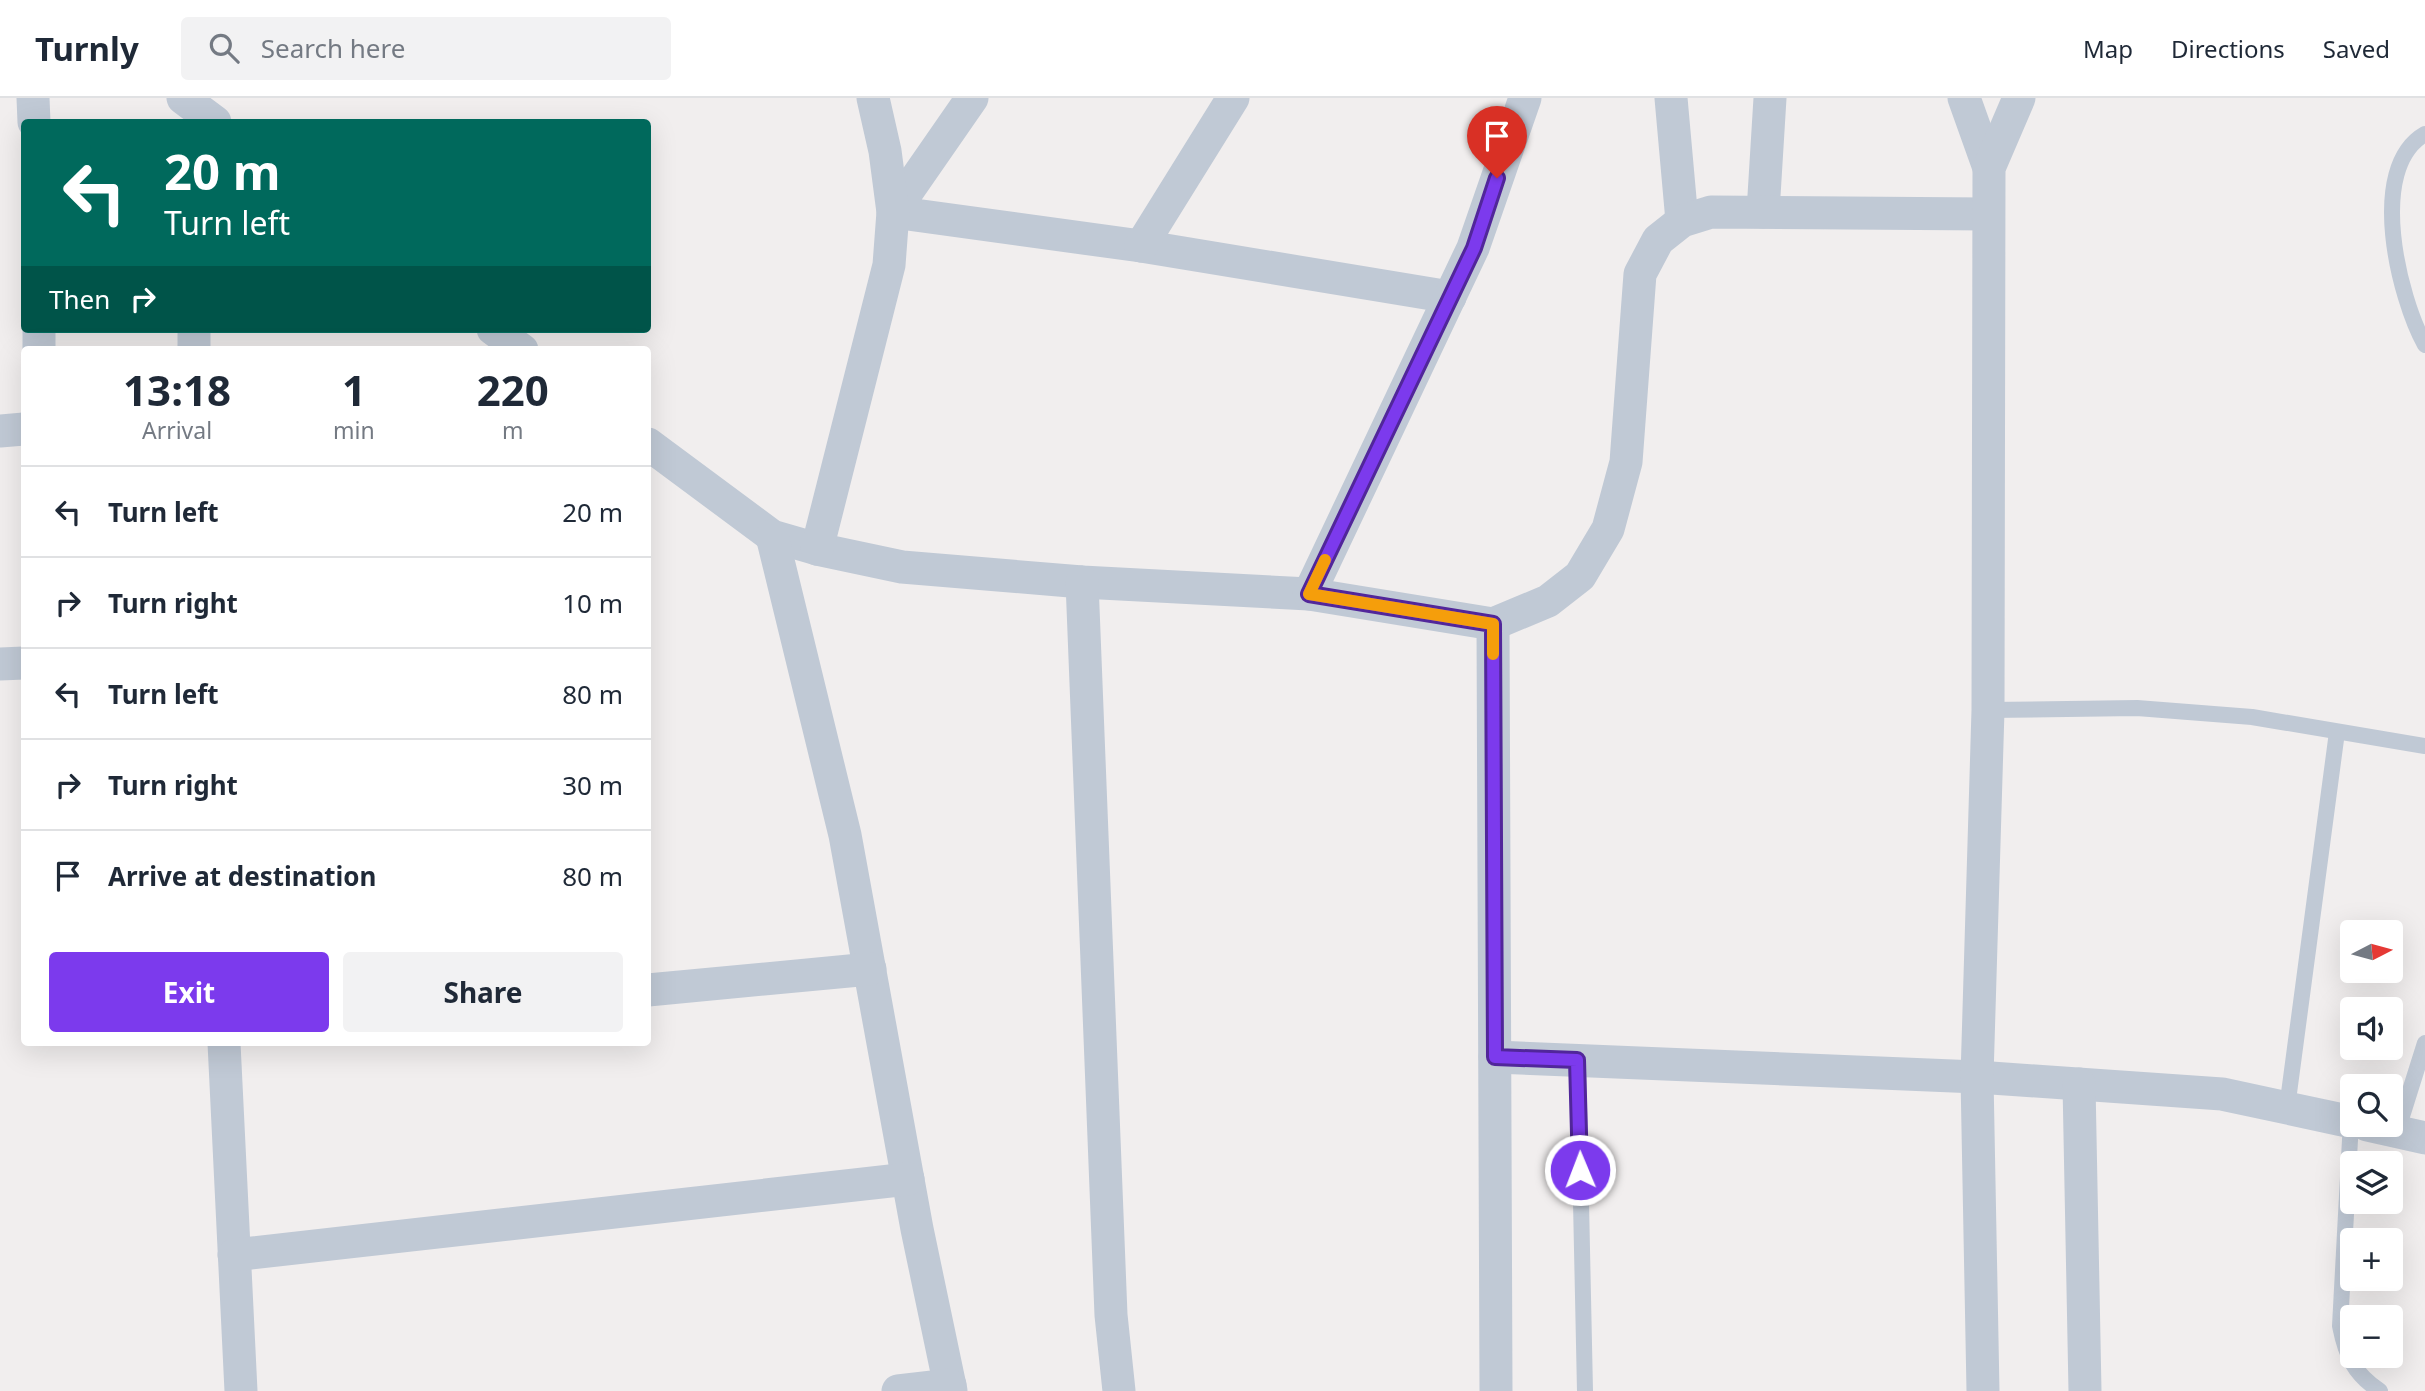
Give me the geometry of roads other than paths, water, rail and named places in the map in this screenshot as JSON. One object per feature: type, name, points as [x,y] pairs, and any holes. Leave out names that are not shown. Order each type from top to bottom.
[{"type":"street","points":[[33,98],[34,119]]},
{"type":"street","points":[[817,549],[889,265],[893,212],[885,151],[873,98]]},
{"type":"street","points":[[893,212],[972,98]]},
{"type":"street","points":[[1141,246],[1233,98]]},
{"type":"street","points":[[1309,594],[1474,248],[1525,98]]},
{"type":"street","points":[[1671,98],[1682,221]]},
{"type":"street","points":[[1763,212],[1770,98]]},
{"type":"street","points":[[1964,98],[1989,168],[1988,710],[1977,1077],[1983,1391]]},
{"type":"street","points":[[1989,168],[2019,98]]},
{"type":"street","points":[[893,212],[1141,246],[1450,297]]},
{"type":"street","points":[[651,446],[772,536],[817,549],[902,567],[1082,582],[1309,594],[1493,624],[1548,601],[1580,576],[1608,529],[1626,462],[1640,274],[1658,240],[1682,221],[1711,212],[1988,214]]},
{"type":"street","points":[[499,333],[516,346]]},
{"type":"street","points":[[0,431],[21,429]]},
{"type":"street","points":[[772,536],[845,835],[908,1180],[951,1388],[898,1391]]},
{"type":"street","points":[[1082,582],[1110,1301],[1119,1391]]},
{"type":"street","points":[[1493,624],[1496,1391]]},
{"type":"street","points":[[0,664],[21,663]]},
{"type":"street","points":[[651,990],[870,969]]},
{"type":"street","points":[[224,1046],[241,1391]]},
{"type":"street","points":[[1495,1057],[1977,1077],[2222,1094],[2340,1120]]},
{"type":"street","points":[[2079,1084],[2085,1391]]},
{"type":"street","points":[[234,1255],[908,1180]]},
{"type":"lane","points":[[2425,134],[2417,139],[2402,159],[2392,204],[2399,280],[2414,326],[2425,345]]},
{"type":"lane","points":[[1988,710],[2137,708],[2252,717],[2425,746]]},
{"type":"lane","points":[[2287,1108],[2337,732]]},
{"type":"lane","points":[[2403,1083],[2425,1043]]},
{"type":"lane","points":[[1577,1060],[1586,1391]]},
{"type":"lane","points":[[2376,1137],[2340,1326],[2346,1356],[2366,1382],[2380,1391]]}]
